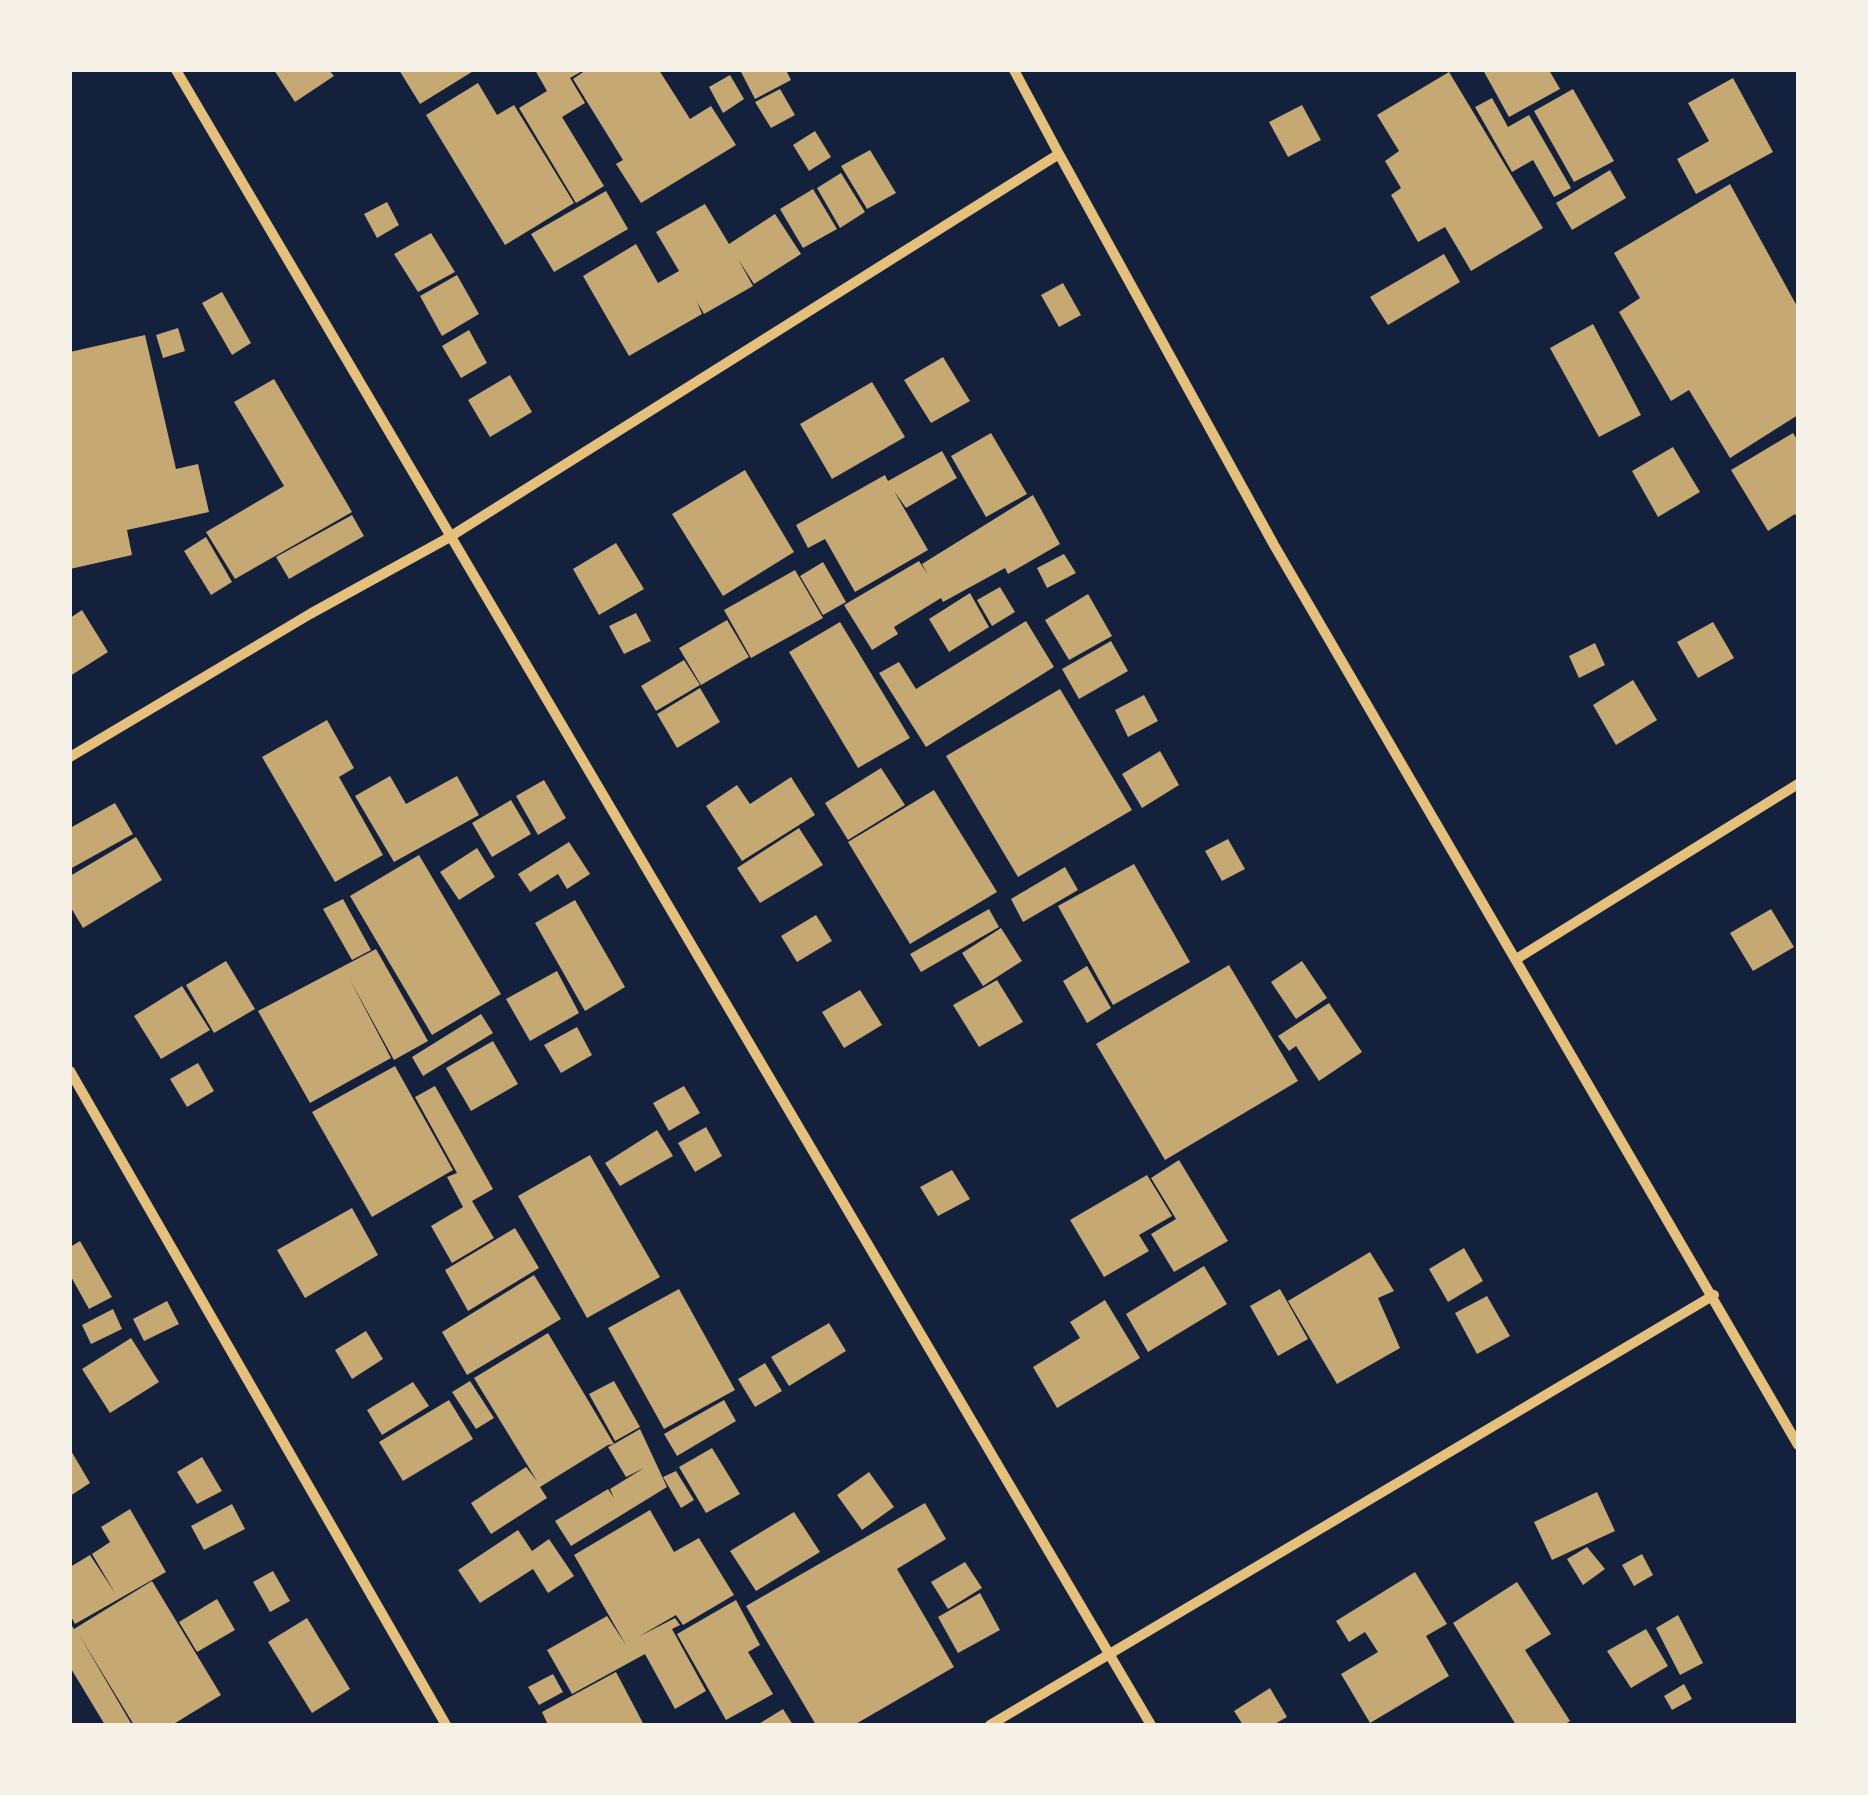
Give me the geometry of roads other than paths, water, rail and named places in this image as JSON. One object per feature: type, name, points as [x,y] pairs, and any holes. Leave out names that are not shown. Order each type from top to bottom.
[{"type":"street","points":[[176,70],[448,538],[1152,1725]]},
{"type":"street","points":[[1014,70],[1274,546],[1518,958],[1798,1445]]},
{"type":"street","points":[[70,757],[448,538],[1059,154]]},
{"type":"street","points":[[1518,958],[1798,784]]},
{"type":"street","points":[[70,1070],[446,1725]]},
{"type":"street","points":[[990,1725],[1714,1295]]}]
